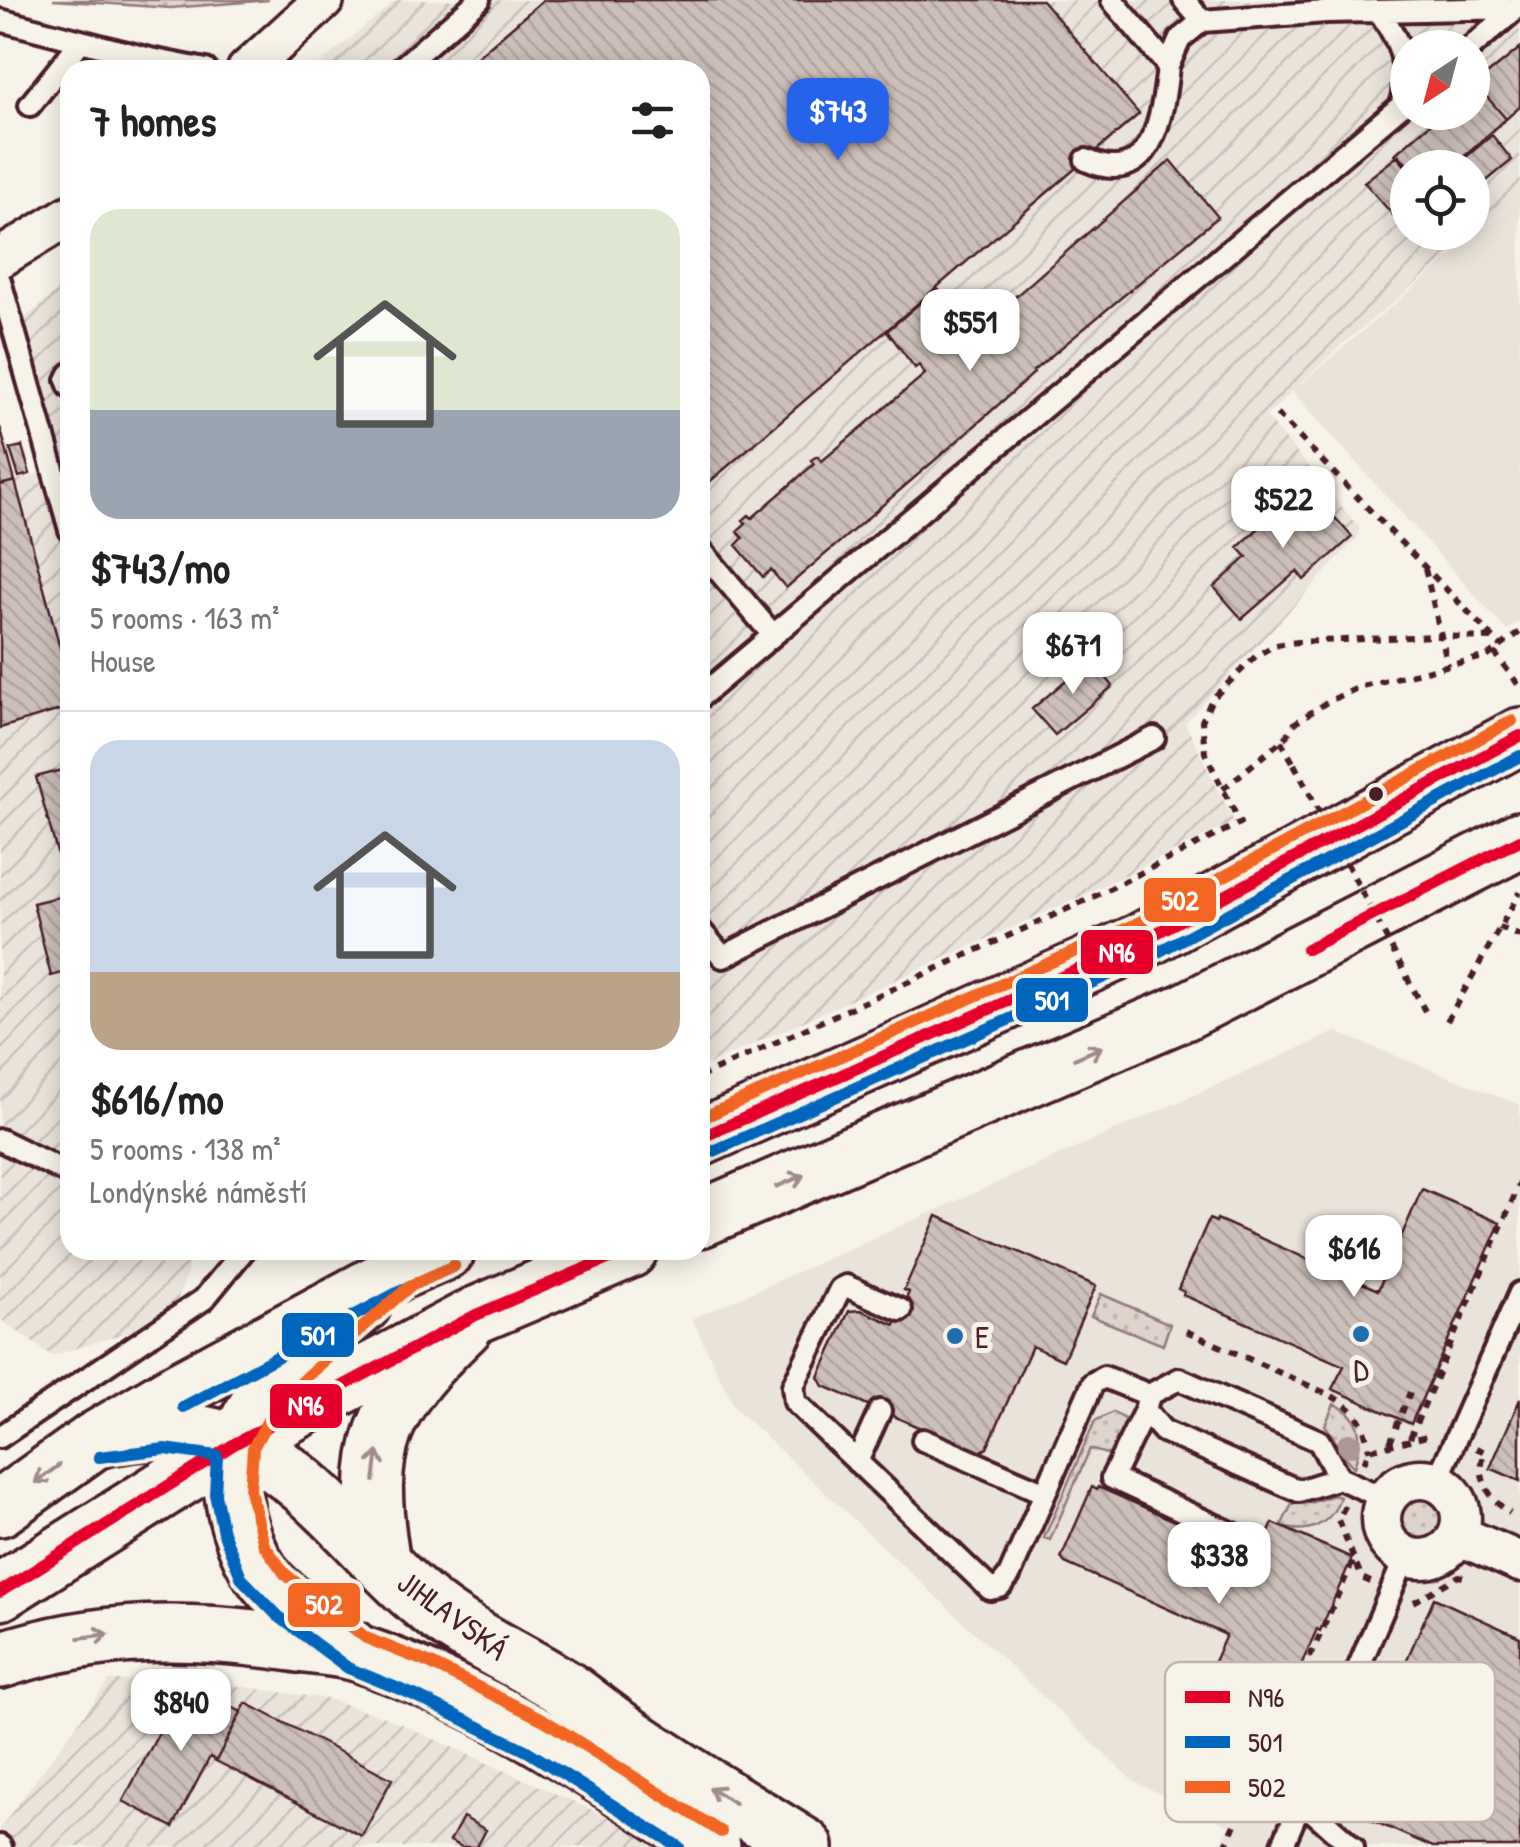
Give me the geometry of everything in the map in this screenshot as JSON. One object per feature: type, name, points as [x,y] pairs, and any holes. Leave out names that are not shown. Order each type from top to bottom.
[{"type":"main road","points":[[710,1134],[1140,942],[1520,736]]},
{"type":"main road","points":[[710,1216],[1184,1012],[1520,840]]},
{"type":"main road","points":[[0,1508],[94,1440],[175,1392],[426,1260]]},
{"type":"main road","points":[[357,1653],[290,1603],[257,1568],[232,1492],[236,1444],[269,1389],[428,1260]]},
{"type":"main road","points":[[0,1592],[236,1444],[476,1316],[606,1260]]},
{"type":"main road","points":[[382,1563],[374,1512],[374,1475],[385,1428],[407,1386],[476,1316]]},
{"type":"main road","name":"JIHLAVSKÁ","points":[[94,1440],[122,1433],[166,1430],[208,1436],[236,1444],[280,1467],[314,1494],[382,1563],[442,1616],[570,1692],[626,1734],[804,1847]]},
{"type":"main road","points":[[0,1660],[70,1640],[124,1632],[264,1639],[357,1653],[536,1736],[712,1847]]},
{"type":"street","points":[[258,60],[324,0]]},
{"type":"street","points":[[0,258],[60,221]]},
{"type":"street","points":[[1413,1479],[1437,1482],[1456,1498],[1461,1523],[1458,1535],[1442,1553],[1430,1558],[1406,1556],[1394,1549],[1382,1527],[1386,1499],[1402,1483],[1413,1479]]},
{"type":"street","points":[[1458,1535],[1520,1562]]},
{"type":"lane","points":[[410,60],[479,0]]},
{"type":"lane","points":[[1112,0],[1168,66]]},
{"type":"lane","points":[[1184,0],[1202,22]]},
{"type":"lane","points":[[1086,160],[1114,168],[1132,162],[1149,144],[1162,117],[1168,66],[1180,40],[1202,22],[1518,7]]},
{"type":"lane","points":[[1490,31],[1518,7]]},
{"type":"lane","points":[[1378,11],[1391,30]]},
{"type":"lane","points":[[0,20],[163,60]]},
{"type":"lane","points":[[66,60],[81,41]]},
{"type":"lane","points":[[30,105],[60,67]]},
{"type":"lane","points":[[710,689],[1390,115]]},
{"type":"lane","points":[[0,281],[60,494]]},
{"type":"lane","points":[[710,561],[774,635]]},
{"type":"lane","points":[[710,942],[723,957],[1154,738]]},
{"type":"lane","points":[[0,1140],[60,1169]]},
{"type":"lane","points":[[0,1437],[204,1299],[236,1260]]},
{"type":"lane","points":[[901,1310],[846,1286],[840,1289],[793,1386],[795,1402],[990,1589],[1000,1588],[1009,1576],[1093,1383],[1104,1377],[1147,1403],[1164,1432],[1298,1491],[1338,1478]]},
{"type":"lane","points":[[1437,1482],[1520,1293]]},
{"type":"lane","points":[[1257,1544],[1112,1478],[1147,1403],[1180,1378],[1320,1442],[1338,1478],[1386,1499]]},
{"type":"lane","points":[[857,1462],[880,1411]]},
{"type":"lane","points":[[922,1440],[1045,1493]]},
{"type":"lane","points":[[1365,1662],[1406,1556]]},
{"type":"lane","points":[[1282,1847],[1299,1822]]},
{"type":"lane","points":[[1324,1822],[1353,1847]]},
{"type":"path","points":[[1277,414],[1501,646]]},
{"type":"path","points":[[1425,567],[1448,665]]},
{"type":"path","points":[[1223,789],[1281,741],[1294,724],[1327,702],[1362,686],[1494,652],[1520,632]]},
{"type":"path","points":[[710,1072],[1091,898],[1240,823],[1205,753],[1202,721],[1212,699],[1256,656],[1275,645],[1442,636],[1493,638]]},
{"type":"path","points":[[1494,652],[1520,688]]},
{"type":"path","points":[[1281,741],[1425,1011]]},
{"type":"path","points":[[1447,1021],[1520,892]]},
{"type":"path","points":[[1498,926],[1520,936]]},
{"type":"path","points":[[1409,1440],[1520,1183]]},
{"type":"path","points":[[1186,1331],[1355,1410],[1365,1428],[1370,1450]]},
{"type":"path","points":[[1389,1444],[1410,1392]]},
{"type":"path","points":[[1455,1439],[1485,1452],[1480,1465],[1491,1500],[1510,1512]]},
{"type":"path","points":[[1309,1662],[1355,1558]]},
{"type":"path","points":[[1226,1847],[1237,1822]]},
{"type":"shaded area","points":[[53,0],[269,0],[171,8]]},
{"type":"shaded area","points":[[396,0],[1520,0],[1520,197],[1490,222],[1490,150],[1390,150],[1390,250],[1456,250],[1338,348],[1266,416],[1359,527],[1358,537],[1185,723],[1234,822],[1086,894],[710,1063],[710,60],[325,60]]},
{"type":"shaded area","points":[[1520,197],[1520,621],[1507,631],[1292,391],[1458,250],[1490,250],[1490,223]]},
{"type":"shaded area","points":[[60,288],[60,459],[35,377],[25,318]]},
{"type":"shaded area","points":[[0,427],[15,481],[60,467],[60,1260],[188,1260],[177,1301],[151,1325],[52,1356],[0,1319]]},
{"type":"shaded area","points":[[1336,1032],[1520,1105],[1520,1847],[1220,1847],[1229,1826],[1220,1822],[1495,1822],[1495,1662],[1165,1662],[1165,1796],[1133,1781],[735,1408],[692,1319]]},
{"type":"shaded area","points":[[1101,1294],[1170,1324],[1163,1345],[1091,1316]]},
{"type":"shaded area","points":[[1334,1404],[1351,1415],[1358,1430],[1354,1467],[1325,1425]]},
{"type":"shaded area","points":[[1113,1412],[1126,1420],[1113,1456],[1090,1449],[1050,1540],[1044,1538],[1095,1421]]},
{"type":"shaded area","points":[[1424,1492],[1441,1499],[1448,1516],[1441,1533],[1424,1540],[1407,1533],[1400,1516],[1407,1499]]},
{"type":"shaded area","points":[[1340,1497],[1325,1521],[1309,1528],[1281,1526],[1292,1504]]},
{"type":"shaded area","points":[[198,1680],[327,1699],[385,1717],[639,1831],[663,1847],[0,1847],[0,1828],[109,1681]]},
{"type":"building","points":[[543,0],[1042,0],[1139,114],[710,481],[710,60],[474,60]]},
{"type":"building","points":[[1520,48],[1520,107],[1506,119],[1490,100],[1490,73]]},
{"type":"building","points":[[1490,100],[1506,119],[1471,150],[1400,150],[1423,130],[1490,130]]},
{"type":"building","points":[[1492,135],[1512,160],[1490,178],[1490,150],[1474,150]]},
{"type":"building","points":[[1171,160],[1218,217],[1033,371],[786,588],[771,570],[763,577],[736,545],[743,538],[737,531],[746,523],[743,520],[749,515],[752,518],[814,464],[811,460],[817,456],[822,461],[925,374],[919,365],[915,368],[887,331],[937,288],[975,332]]},
{"type":"building","points":[[1390,162],[1390,212],[1364,182]]},
{"type":"building","points":[[0,427],[15,481],[0,485]]},
{"type":"building","points":[[22,446],[30,474],[19,477],[10,449]]},
{"type":"building","points":[[15,481],[60,648],[60,710],[0,728],[0,485]]},
{"type":"building","points":[[1306,485],[1352,537],[1304,580],[1297,571],[1242,619],[1214,587],[1247,557],[1238,547]]},
{"type":"building","points":[[1091,659],[1113,686],[1055,735],[1032,709]]},
{"type":"building","points":[[60,771],[60,863],[36,777]]},
{"type":"building","points":[[60,896],[60,974],[51,976],[33,903]]},
{"type":"building","name":"D","points":[[1422,1189],[1500,1223],[1411,1424],[1332,1389],[1344,1366],[1183,1295],[1178,1289],[1209,1219],[1217,1219],[1378,1290]]},
{"type":"building","name":"E","points":[[937,1216],[1096,1286],[1063,1360],[1032,1346],[987,1448],[978,1453],[824,1386],[819,1377],[849,1311],[861,1310],[895,1325],[909,1292],[904,1290]]},
{"type":"building","points":[[1520,1399],[1520,1481],[1490,1468]]},
{"type":"building","points":[[1092,1487],[1098,1487],[1258,1557],[1273,1523],[1352,1558],[1302,1662],[1214,1662],[1226,1635],[1061,1558]]},
{"type":"building","points":[[1434,1598],[1520,1637],[1520,1847],[1433,1847],[1376,1822],[1495,1822],[1495,1662],[1406,1662]]},
{"type":"building","points":[[185,1683],[241,1712],[216,1761],[210,1757],[173,1827],[123,1801]]},
{"type":"building","points":[[246,1703],[392,1779],[362,1836],[216,1761]]},
{"type":"building","points":[[463,1817],[486,1830],[477,1847],[462,1847],[450,1841]]},
{"type":"transit line","name":"502","points":[[710,1115],[1132,926],[1512,721]]},
{"type":"transit line","name":"N96","points":[[710,1134],[1140,942],[1520,736]]},
{"type":"transit line","name":"501","points":[[710,1153],[1147,958],[1520,756]]},
{"type":"transit line","name":"N96","points":[[1307,949],[1520,840]]},
{"type":"transit line","name":"N96","points":[[0,1592],[236,1443],[476,1315],[605,1260]]},
{"type":"transit line","name":"501","points":[[183,1407],[454,1266]]},
{"type":"transit line","name":"502","points":[[454,1266],[410,1286],[307,1376],[268,1420],[253,1448],[250,1490],[264,1545],[285,1574],[366,1638],[429,1663],[544,1720],[721,1832]]},
{"type":"transit line","name":"501","points":[[99,1457],[165,1449],[217,1456],[215,1494],[223,1532],[242,1579],[278,1616],[348,1668],[414,1695],[527,1751],[679,1847]]},
{"type":"place","name":"D","points":[[1361,1334]]},
{"type":"place","name":"E","points":[[955,1336]]}]
